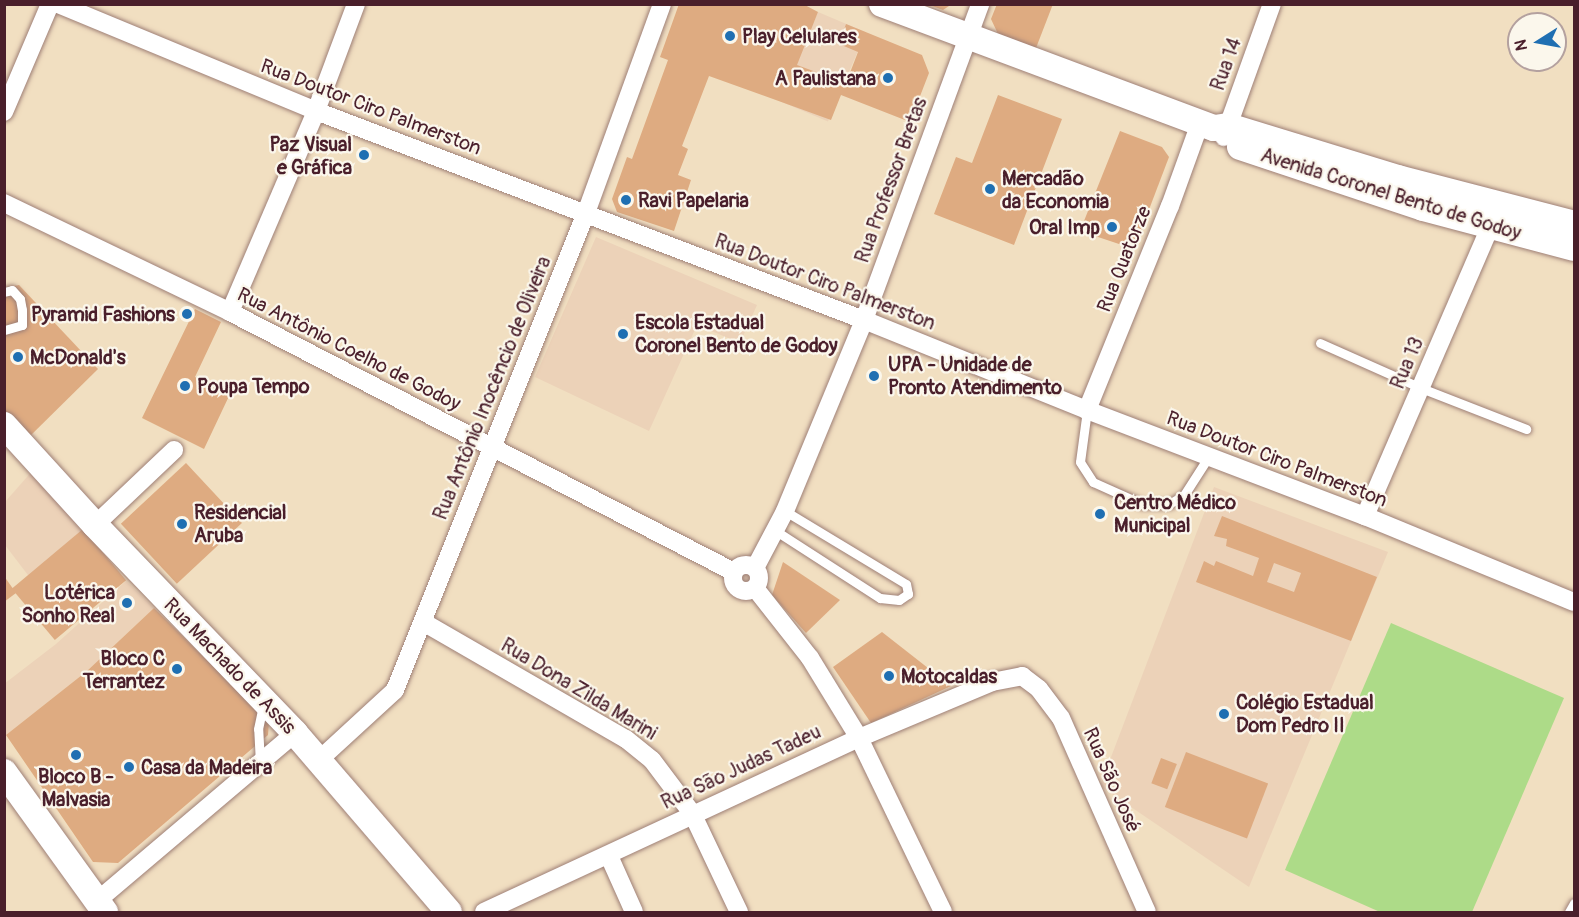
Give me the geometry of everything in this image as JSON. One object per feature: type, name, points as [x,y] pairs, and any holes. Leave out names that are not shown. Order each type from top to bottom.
[{"type":"main road","name":"Avenida Coronel Bento de Godoy","points":[[882,4],[1216,129],[1575,224]]},
{"type":"main road","name":"Avenida Coronel Bento de Godoy","points":[[1216,129],[1239,147],[1490,227],[1575,248]]},
{"type":"main road","name":"Rua Machado de Assis","points":[[4,425],[95,525],[296,734],[449,912]]},
{"type":"main road","points":[[4,771],[101,907]]},
{"type":"street","points":[[4,111],[50,4]]},
{"type":"street","name":"Rua Doutor Ciro Palmerston","points":[[58,4],[316,111],[864,320],[1087,410],[1365,516],[1575,602]]},
{"type":"street","points":[[230,312],[316,111],[356,4]]},
{"type":"street","name":"Rua Antônio Inocêncio de Oliveira","points":[[318,760],[395,690],[586,213],[662,4]]},
{"type":"street","name":"Rua Professor Bretas","points":[[755,568],[785,511],[864,320],[980,4]]},
{"type":"street","name":"Rua 14","points":[[1216,129],[1272,4]]},
{"type":"street","name":"Rua Quatorze","points":[[1087,410],[1216,129]]},
{"type":"street","name":"Rua Antônio Coelho de Godoy","points":[[4,203],[230,312],[734,572],[734,584],[738,589],[744,591],[755,588],[810,658],[859,738],[942,912]]},
{"type":"street","name":"Rua 13","points":[[1365,516],[1490,227]]},
{"type":"street","points":[[95,525],[174,450]]},
{"type":"street","points":[[734,572],[743,564],[755,568],[760,577],[755,588]]},
{"type":"street","name":"Rua Dona Zilda Marini","points":[[423,622],[626,739],[652,760],[692,813],[739,912]]},
{"type":"street","name":"Rua São Judas Tadeu","points":[[484,912],[609,856],[692,813],[859,738],[992,682],[1022,676]]},
{"type":"street","name":"Rua São José","points":[[1022,676],[1040,689],[1060,718],[1147,912]]},
{"type":"street","points":[[101,907],[296,734]]},
{"type":"street","points":[[609,856],[634,912]]},
{"type":"lane","points":[[4,292],[12,290],[20,299],[22,325],[4,330]]},
{"type":"lane","points":[[1320,343],[1420,388],[1526,429]]},
{"type":"lane","points":[[1087,410],[1080,462],[1093,482],[1142,504],[1169,504],[1184,495],[1209,456]]},
{"type":"lane","points":[[776,531],[880,598],[899,600],[908,594],[906,584],[785,511]]},
{"type":"lane","points":[[260,764],[258,729],[265,701]]},
{"type":"lane","points":[[1569,912],[1575,903]]},
{"type":"shaded area","points":[[818,12],[866,32],[828,122],[780,101]]},
{"type":"shaded area","name":"Escola Estadual Coronel Bento de Godoy","points":[[596,237],[757,305],[740,343],[697,325],[649,431],[535,377]]},
{"type":"shaded area","points":[[34,469],[83,529],[31,579],[5,545],[5,502]]},
{"type":"shaded area","name":"Colégio Estadual Dom Pedro II","points":[[1214,487],[1388,552],[1249,887],[1100,786]]},
{"type":"shaded area","points":[[126,581],[154,608],[87,671],[6,735],[4,684],[56,644]]},
{"type":"green space","points":[[1391,623],[1564,698],[1472,912],[1380,912],[1285,870]]},
{"type":"building","points":[[679,4],[803,4],[818,12],[797,65],[846,83],[858,52],[839,44],[846,24],[922,55],[929,73],[910,122],[841,95],[831,120],[709,76],[682,146],[688,149],[678,175],[691,180],[674,231],[617,212],[612,199],[627,157],[632,159],[668,60],[660,57]]},
{"type":"building","points":[[927,4],[952,4],[943,10]]},
{"type":"building","points":[[997,4],[1053,4],[1036,48],[998,34],[991,19]]},
{"type":"building","name":"Mercadão da Economia","points":[[998,95],[1062,119],[1014,245],[934,214],[956,157],[972,163]]},
{"type":"building","points":[[1120,131],[1162,147],[1169,157],[1134,249],[1080,231]]},
{"type":"building","points":[[19,285],[98,369],[26,440],[4,416],[4,288]]},
{"type":"building","name":"Poupa Tempo","points":[[195,309],[221,322],[195,377],[230,394],[204,449],[142,418]]},
{"type":"building","name":"Residencial Aruba","points":[[186,463],[242,523],[177,584],[121,524]]},
{"type":"building","points":[[1222,516],[1377,577],[1351,641],[1196,582],[1204,561],[1214,566],[1216,561],[1253,576],[1259,558],[1226,546],[1227,539],[1214,536]],"holes":[[[1274,563],[1301,573],[1294,592],[1267,582]]]},
{"type":"building","points":[[83,529],[126,580],[55,640],[12,589]]},
{"type":"building","points":[[783,562],[840,600],[806,633],[772,595]]},
{"type":"building","points":[[4,576],[16,593],[4,602]]},
{"type":"building","name":"Casa da Madeira","points":[[154,608],[269,722],[268,735],[118,863],[93,862],[6,735],[87,671]]},
{"type":"building","name":"Motocaldas","points":[[882,632],[951,686],[871,723],[833,667]]},
{"type":"building","points":[[1186,752],[1268,784],[1247,839],[1165,807]]},
{"type":"building","points":[[1161,758],[1177,764],[1167,789],[1151,783]]},
{"type":"place","name":"Play Celulares","points":[[730,36]]},
{"type":"place","name":"A Paulistana","points":[[888,78]]},
{"type":"place","name":"Paz Visual e Gráfica","points":[[364,155]]},
{"type":"place","name":"Mercadão da Economia","points":[[990,189]]},
{"type":"place","name":"Ravi Papelaria","points":[[626,200]]},
{"type":"place","name":"Oral Imp","points":[[1112,227]]},
{"type":"place","name":"Pyramid Fashions","points":[[187,314]]},
{"type":"place","name":"Escola Estadual Coronel Bento de Godoy","points":[[623,334]]},
{"type":"place","name":"McDonald's","points":[[18,357]]},
{"type":"place","name":"UPA - Unidade de Pronto Atendimento","points":[[874,376]]},
{"type":"place","name":"Poupa Tempo","points":[[185,386]]},
{"type":"place","name":"Centro Médico Municipal","points":[[1100,514]]},
{"type":"place","name":"Residencial Aruba","points":[[182,524]]},
{"type":"place","name":"Lotérica Sonho Real","points":[[127,603]]},
{"type":"place","name":"Bloco C Terrantez","points":[[177,669]]},
{"type":"place","name":"Motocaldas","points":[[889,676]]},
{"type":"place","name":"Colégio Estadual Dom Pedro II","points":[[1224,714]]},
{"type":"place","name":"Bloco B - Malvasia","points":[[76,755]]},
{"type":"place","name":"Casa da Madeira","points":[[129,767]]}]
